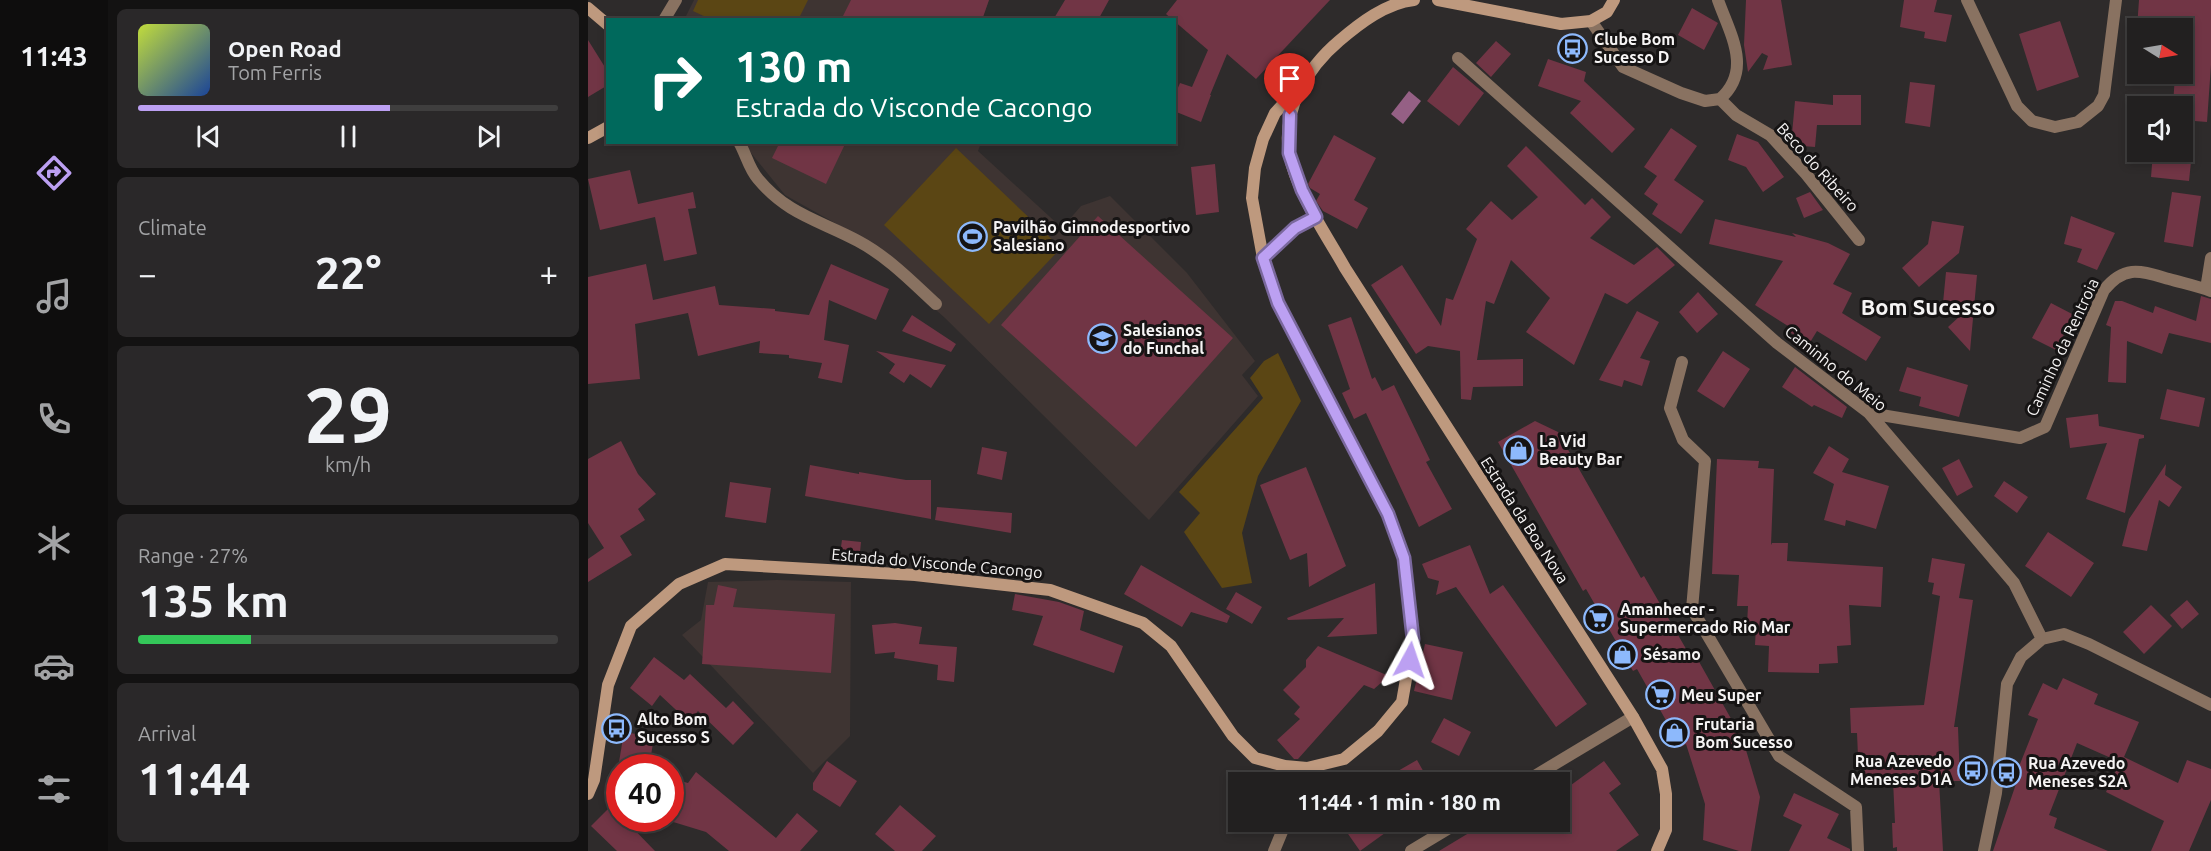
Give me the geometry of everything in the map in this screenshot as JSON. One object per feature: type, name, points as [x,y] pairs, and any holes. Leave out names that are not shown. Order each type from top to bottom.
[{"type":"street","points":[[665,18],[676,0]]},
{"type":"street","points":[[1304,81],[1325,53],[1363,21],[1408,0]]},
{"type":"street","points":[[1438,0],[1561,24],[1591,21],[1607,12],[1614,0]]},
{"type":"street","points":[[1591,21],[1623,67],[1681,93],[1705,101],[1720,99],[1733,86],[1737,77],[1738,61],[1718,0]]},
{"type":"street","points":[[1967,0],[2018,106],[2032,121],[2055,127],[2078,122],[2089,115],[2104,95],[2116,0]]},
{"type":"street","points":[[588,8],[606,23]]},
{"type":"street","name":"Caminho do Meio","points":[[1458,57],[1777,343],[1869,413],[2014,584],[2042,639]]},
{"type":"street","name":"Estrada da Boa Nova","points":[[1304,81],[1290,115],[1289,153],[1302,190],[1345,268],[1633,717],[1662,769],[1666,794],[1666,830],[1657,851]]},
{"type":"street","name":"Estrada do Visconde Cacongo","points":[[588,794],[594,780],[608,685],[631,626],[679,584],[725,564],[915,575],[1050,590],[1133,619],[1143,623],[1171,646],[1233,736],[1255,758],[1285,766],[1307,768],[1344,759],[1378,731],[1402,702],[1413,639],[1404,558],[1388,514],[1278,303],[1263,258],[1252,198],[1255,168],[1263,140],[1275,113],[1304,81]]},
{"type":"street","name":"Beco do Ribeiro","points":[[1720,99],[1736,115],[1770,135],[1806,174],[1859,240]]},
{"type":"street","points":[[588,138],[606,128]]},
{"type":"street","points":[[740,144],[756,177],[776,197],[804,217],[858,241],[895,265],[936,304]]},
{"type":"street","points":[[1263,258],[1295,228],[1316,217]]},
{"type":"street","points":[[2208,290],[2211,258]]},
{"type":"street","name":"Caminho da Rentroia","points":[[1869,413],[2020,438],[2045,427],[2104,290],[2113,279],[2122,274],[2141,270],[2208,290]]},
{"type":"street","points":[[1682,362],[1670,408],[1683,440],[1705,460],[1692,609],[1779,756],[1856,807],[1858,851]]},
{"type":"street","points":[[1984,851],[1996,793],[2007,684],[2021,657],[2042,639],[2064,634],[2073,637],[2211,705]]},
{"type":"street","points":[[1541,772],[1633,717]]},
{"type":"street","points":[[1285,766],[1286,772]]},
{"type":"street","points":[[1274,851],[1282,832]]},
{"type":"street","points":[[1411,851],[1442,832]]},
{"type":"shaded area","points":[[694,0],[989,0],[982,18],[685,18]]},
{"type":"shaded area","points":[[698,0],[808,0],[799,18],[708,18],[693,11]]},
{"type":"shaded area","points":[[1409,91],[1421,101],[1403,124],[1391,114]]},
{"type":"shaded area","name":"Salesianos do Funchal","points":[[744,144],[981,144],[978,151],[1062,228],[1081,206],[1110,196],[1187,273],[1255,361],[1242,375],[1258,396],[1149,520],[945,318],[842,227],[785,195]]},
{"type":"shaded area","name":"Pavilhão Gimnodesportivo Salesiano","points":[[956,148],[1061,248],[989,324],[884,225]]},
{"type":"shaded area","points":[[1278,353],[1301,401],[1258,476],[1242,533],[1252,583],[1222,588],[1184,532],[1200,513],[1179,492],[1263,398],[1250,378],[1264,361]]},
{"type":"shaded area","points":[[777,580],[851,582],[850,736],[813,773],[682,635],[701,620],[708,582]]},
{"type":"building","points":[[851,0],[989,0],[983,18],[842,18]]},
{"type":"building","points":[[1065,0],[1109,0],[1099,18],[1054,18]]},
{"type":"building","points":[[1177,0],[1330,0],[1256,79],[1227,54],[1201,122],[1176,112],[1176,92],[1180,83],[1192,87],[1208,50],[1176,23],[1176,18],[1171,18],[1166,14]]},
{"type":"building","points":[[1746,0],[1781,0],[1792,65],[1763,70],[1768,56],[1762,53],[1748,72],[1744,45]]},
{"type":"building","points":[[1904,0],[1937,0],[1934,12],[1952,15],[1946,42],[1924,38],[1925,32],[1900,27]]},
{"type":"building","points":[[2139,0],[2211,0],[2211,65],[2207,122],[2193,121],[2193,96],[2174,96],[2174,84],[2193,84],[2193,18],[2138,18]]},
{"type":"building","points":[[1692,8],[1718,23],[1704,50],[1678,35]]},
{"type":"building","points":[[2060,21],[2079,77],[2037,91],[2019,34]]},
{"type":"building","points":[[588,40],[606,69],[606,86],[588,97]]},
{"type":"building","points":[[1496,41],[1511,54],[1491,77],[1476,63]]},
{"type":"building","points":[[1548,59],[1586,72],[1584,81],[1635,129],[1612,153],[1570,113],[1581,101],[1538,86]]},
{"type":"building","points":[[1453,67],[1484,93],[1459,126],[1427,101]]},
{"type":"building","points":[[1910,82],[1935,85],[1930,127],[1905,123]]},
{"type":"building","points":[[1833,95],[1861,95],[1861,125],[1817,125],[1815,147],[1791,145],[1795,101],[1833,105]]},
{"type":"building","points":[[1671,128],[1697,146],[1674,180],[1704,201],[1681,234],[1652,214],[1658,204],[1644,194],[1657,176],[1644,167]]},
{"type":"building","points":[[1737,134],[1758,142],[1784,177],[1763,192],[1746,167],[1728,160]]},
{"type":"building","points":[[1334,135],[1376,158],[1354,200],[1368,208],[1357,229],[1323,211],[1316,201],[1320,194],[1308,184]]},
{"type":"building","points":[[779,144],[845,144],[826,184],[772,158]]},
{"type":"building","points":[[1526,146],[1585,205],[1592,198],[1611,217],[1590,238],[1634,265],[1657,247],[1675,265],[1627,304],[1605,293],[1574,365],[1526,332],[1550,298],[1511,260],[1494,304],[1486,301],[1477,360],[1523,359],[1523,386],[1473,387],[1471,400],[1461,399],[1460,351],[1428,346],[1416,354],[1371,285],[1402,265],[1441,326],[1446,298],[1453,300],[1477,239],[1466,229],[1491,201],[1512,220],[1538,197],[1507,166]]},
{"type":"building","points":[[2152,162],[2191,162],[2189,181],[2151,177]]},
{"type":"building","points":[[1215,164],[1219,212],[1196,215],[1191,167]]},
{"type":"building","points":[[630,170],[638,204],[693,192],[696,208],[688,209],[697,254],[664,261],[655,217],[600,230],[588,179]]},
{"type":"building","points":[[1810,192],[1823,210],[1804,218],[1796,198]]},
{"type":"building","points":[[2172,192],[2201,196],[2193,247],[2164,242]]},
{"type":"building","points":[[1098,216],[1233,338],[1136,447],[1001,325]]},
{"type":"building","points":[[2071,216],[2115,233],[2097,270],[2077,262],[2082,249],[2064,244]]},
{"type":"building","points":[[1715,219],[1796,237],[1792,233],[1828,243],[1850,254],[1833,284],[1852,293],[1842,313],[1881,337],[1866,361],[1817,331],[1809,344],[1786,330],[1788,326],[1755,305],[1783,261],[1709,244]]},
{"type":"building","points":[[1932,221],[1964,226],[1959,253],[1919,287],[1902,268],[1928,244]]},
{"type":"building","points":[[646,264],[653,300],[715,286],[719,305],[775,309],[775,311],[809,315],[831,264],[889,289],[876,320],[829,300],[824,340],[849,345],[842,383],[818,378],[822,363],[789,358],[789,355],[759,353],[760,341],[698,356],[688,313],[635,324],[640,379],[588,384],[588,277]]},
{"type":"building","points":[[1946,272],[1977,275],[1970,351],[1948,327],[1972,305],[1943,303]]},
{"type":"building","points":[[1698,292],[1718,314],[1697,333],[1679,312]]},
{"type":"building","points":[[2201,296],[2211,299],[2211,343],[2169,333],[2162,354],[2127,341],[2126,383],[2108,382],[2111,327],[2106,325],[2115,301],[2122,301],[2153,313],[2155,306],[2196,321]]},
{"type":"building","points":[[2051,303],[2074,315],[2056,350],[2032,338]]},
{"type":"building","points":[[1637,311],[1659,322],[1640,358],[1650,361],[1642,386],[1624,380],[1622,387],[1599,380]]},
{"type":"building","points":[[912,315],[956,344],[951,352],[902,331]]},
{"type":"building","points":[[1351,317],[1372,379],[1375,377],[1382,391],[1394,385],[1430,460],[1426,462],[1452,509],[1419,527],[1366,413],[1354,419],[1342,393],[1350,389],[1328,325]]},
{"type":"building","points":[[876,351],[946,365],[931,388],[910,374],[904,383],[889,373],[895,364]]},
{"type":"building","points":[[1723,351],[1750,369],[1724,408],[1697,391]]},
{"type":"building","points":[[1795,367],[1847,407],[1842,418],[1814,405],[1812,407],[1782,387]]},
{"type":"building","points":[[1907,367],[1968,385],[1959,417],[1919,406],[1921,397],[1899,391]]},
{"type":"building","points":[[2167,389],[2205,398],[2199,427],[2160,419]]},
{"type":"building","points":[[2098,414],[2099,426],[2144,435],[2144,438],[2139,439],[2125,513],[2086,499],[2107,443],[2070,448],[2066,418]]},
{"type":"building","points":[[1535,421],[1558,432],[1641,578],[1644,576],[1689,654],[1693,651],[1743,740],[1760,797],[1751,851],[1739,851],[1703,840],[1705,804],[1686,744],[1681,747],[1637,669],[1633,671],[1586,589],[1583,591],[1498,442]]},
{"type":"building","points":[[621,441],[638,474],[656,494],[638,509],[645,520],[620,536],[632,555],[588,582],[588,559],[604,548],[588,523],[588,459]]},
{"type":"building","points":[[1829,446],[1849,459],[1842,472],[1889,486],[1876,529],[1846,520],[1845,526],[1824,520],[1834,484],[1813,473]]},
{"type":"building","points":[[982,447],[1007,452],[1002,480],[977,474]]},
{"type":"building","points":[[1717,459],[1759,461],[1758,468],[1774,469],[1771,545],[1772,543],[1788,543],[1787,561],[1883,567],[1881,607],[1849,605],[1851,645],[1837,646],[1838,663],[1819,664],[1819,673],[1768,672],[1769,646],[1755,645],[1756,626],[1747,625],[1748,606],[1737,606],[1739,575],[1712,574]]},
{"type":"building","points":[[1959,459],[1973,487],[1957,496],[1942,468]]},
{"type":"building","points":[[2166,464],[2165,475],[2182,487],[2169,507],[2159,500],[2147,551],[2122,546],[2129,519]]},
{"type":"building","points":[[810,465],[906,480],[931,480],[931,519],[805,496]]},
{"type":"building","points":[[1306,467],[1346,566],[1309,587],[1307,553],[1290,560],[1260,485]]},
{"type":"building","points":[[2004,481],[2028,497],[2017,513],[1994,496]]},
{"type":"building","points":[[730,482],[771,488],[766,523],[725,517]]},
{"type":"building","points":[[937,507],[1012,513],[1011,533],[935,520]]},
{"type":"building","points":[[2048,532],[2094,563],[2071,597],[2025,566]]},
{"type":"building","points":[[842,540],[861,542],[859,562],[839,560]]},
{"type":"building","points":[[1470,545],[1490,594],[1503,585],[1587,704],[1556,727],[1456,587],[1436,595],[1439,581],[1428,578],[1422,564]]},
{"type":"building","points":[[1932,558],[1965,564],[1959,598],[1973,600],[1954,727],[1958,727],[1960,781],[1939,781],[1943,851],[1897,851],[1897,847],[1893,848],[1892,823],[1895,823],[1893,780],[1865,781],[1864,756],[1858,756],[1857,733],[1851,733],[1850,708],[1924,705],[1940,596],[1932,594],[1934,583],[1928,582]]},
{"type":"building","points":[[1141,565],[1230,616],[1227,623],[1191,612],[1182,627],[1124,594]]},
{"type":"building","points":[[1375,583],[1377,634],[1327,637],[1344,618],[1288,620],[1287,618]]},
{"type":"building","points":[[718,585],[737,589],[733,607],[835,614],[831,673],[702,664],[706,605],[714,605]]},
{"type":"building","points":[[1236,592],[1262,607],[1252,624],[1226,609]]},
{"type":"building","points":[[1015,594],[1059,602],[1084,611],[1080,630],[1123,646],[1114,673],[1033,645],[1043,616],[1012,610]]},
{"type":"building","points":[[2187,600],[2199,614],[2182,629],[2170,615]]},
{"type":"building","points":[[2151,605],[2172,626],[2144,654],[2123,632]]},
{"type":"building","points":[[895,623],[922,627],[919,644],[957,647],[954,682],[937,680],[938,665],[894,658],[895,652],[875,654],[872,625]]},
{"type":"building","points":[[1425,644],[1463,652],[1452,700],[1414,691]]},
{"type":"building","points":[[1318,646],[1389,676],[1374,689],[1364,685],[1298,759],[1294,759],[1277,740],[1300,719],[1294,714],[1300,707],[1283,690],[1306,667],[1306,660]]},
{"type":"building","points":[[654,657],[684,680],[690,674],[726,708],[733,701],[754,723],[733,745],[698,711],[689,722],[660,695],[652,706],[630,688]]},
{"type":"building","points":[[2063,678],[2098,694],[2094,704],[2139,722],[2124,757],[2178,783],[2187,760],[2211,769],[2211,800],[2189,851],[2151,851],[2164,821],[2106,792],[2120,762],[2077,743],[2049,815],[2057,818],[2054,828],[2108,851],[1993,851],[2017,781],[2014,779],[2038,719],[2028,715],[2043,683],[2057,690]]},
{"type":"building","points":[[1444,718],[1471,732],[1459,756],[1431,742]]},
{"type":"building","points":[[624,732],[654,737],[651,754],[620,754]]},
{"type":"building","points":[[1417,760],[1424,772],[1396,772]]},
{"type":"building","points":[[827,761],[857,781],[840,807],[813,790],[813,783]]},
{"type":"building","points":[[1604,761],[1621,784],[1609,793],[1639,835],[1616,851],[1439,851],[1470,832],[1570,832],[1570,786]]},
{"type":"building","points":[[696,772],[776,838],[797,813],[818,831],[800,851],[729,851],[706,832],[684,825],[684,782],[688,783]]},
{"type":"building","points":[[1794,793],[1839,814],[1827,838],[1850,851],[1789,851],[1802,825],[1783,816]]},
{"type":"building","points":[[900,805],[936,836],[922,851],[895,851],[875,834]]},
{"type":"building","points":[[606,811],[606,832],[637,832],[655,851],[617,851],[591,826]]},
{"type":"building","points":[[1347,832],[1384,832],[1385,833],[1360,851]]},
{"type":"place","name":"Clube Bom Sucesso D","points":[[1573,48]]},
{"type":"place","name":"Pavilhão Gimnodesportivo Salesiano","points":[[972,236]]},
{"type":"place","name":"Salesianos do Funchal","points":[[1102,339]]},
{"type":"place","name":"La Vid Beauty Bar","points":[[1518,450]]},
{"type":"place","name":"Amanhecer - Supermercado Rio Mar","points":[[1599,618]]},
{"type":"place","name":"Sésamo","points":[[1622,654]]},
{"type":"place","name":"Meu Super","points":[[1660,695]]},
{"type":"place","name":"Alto Bom Sucesso S","points":[[616,728]]},
{"type":"place","name":"Frutaria Bom Sucesso","points":[[1674,733]]},
{"type":"place","name":"Rua Azevedo Meneses D1A","points":[[1973,770]]},
{"type":"place","name":"Rua Azevedo Meneses S2A","points":[[2007,772]]},
{"type":"district","name":"Bom Sucesso","points":[[1928,306]]},
{"type":"route","points":[[1290,115],[1289,153],[1302,190],[1316,217],[1295,228],[1263,258],[1278,303],[1388,514],[1404,558],[1413,639],[1410,660]]}]
